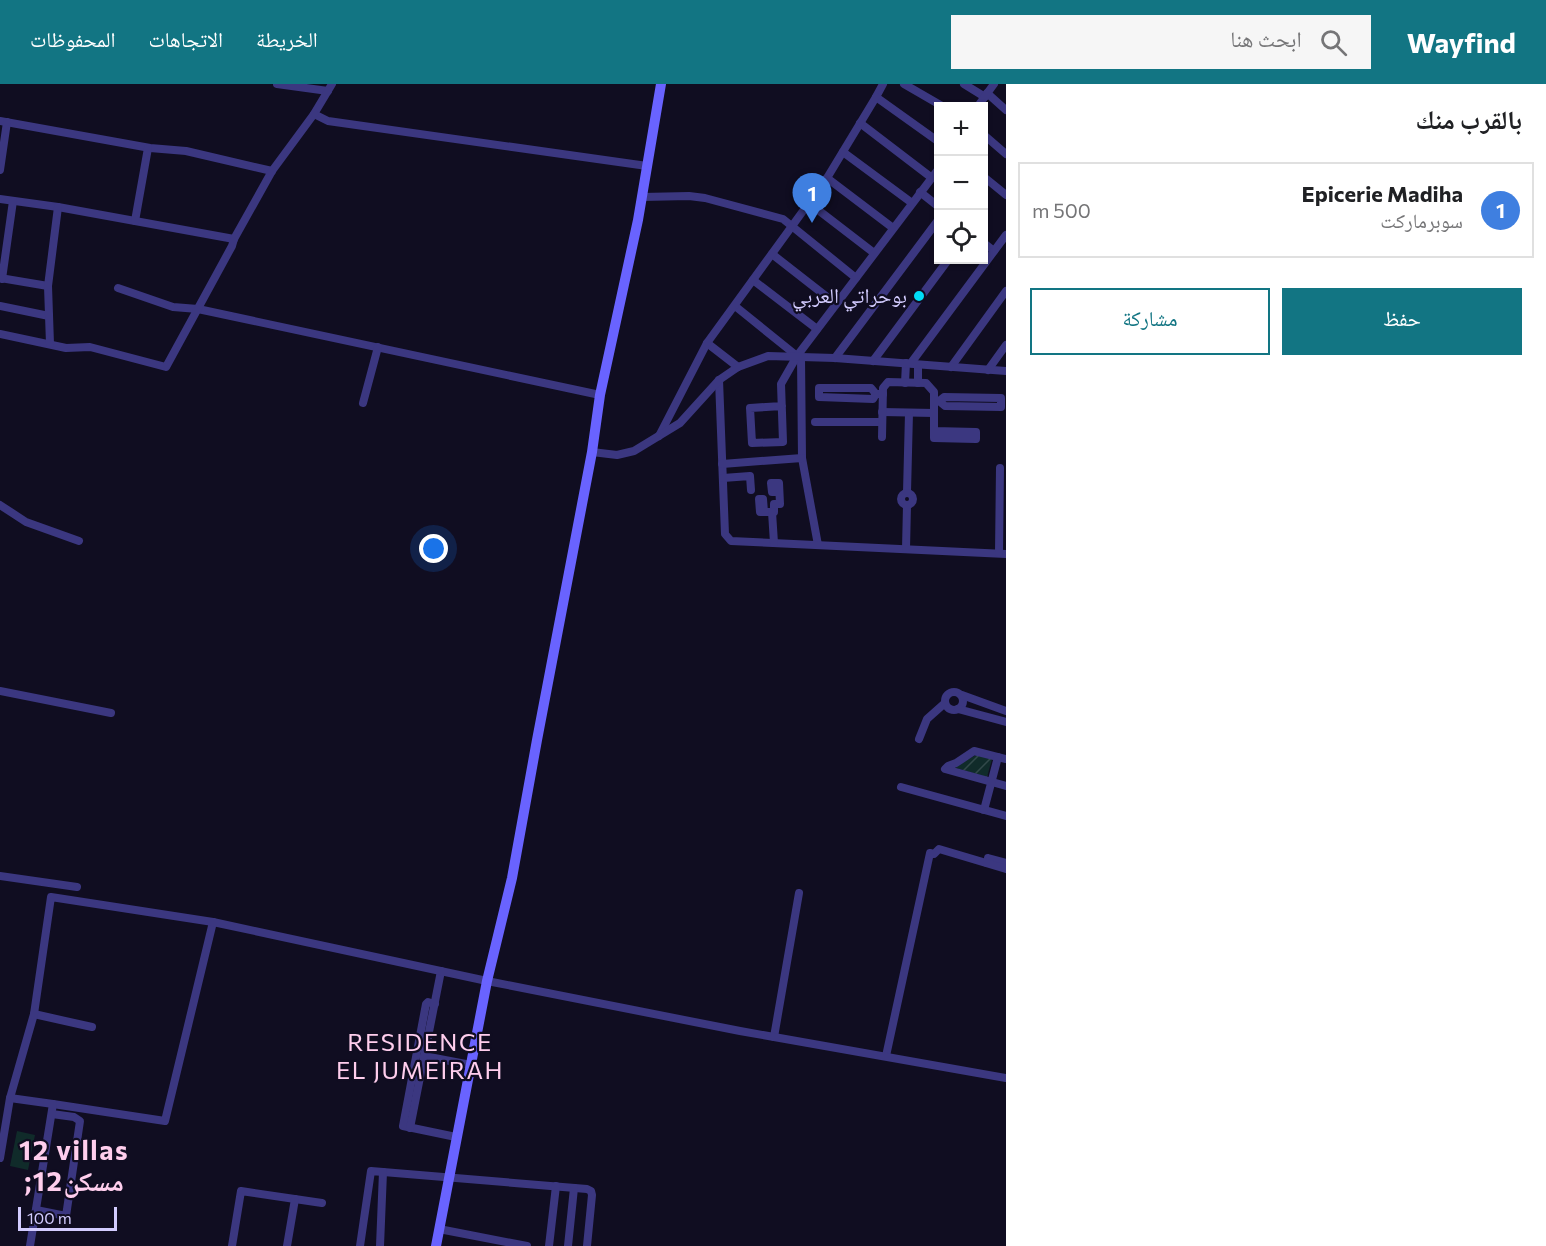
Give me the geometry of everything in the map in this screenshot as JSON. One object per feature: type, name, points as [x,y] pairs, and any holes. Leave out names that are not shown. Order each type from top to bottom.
[{"type":"street","points":[[0,334],[66,348],[90,347],[165,367],[272,171],[330,88],[277,84]]},
{"type":"street","points":[[436,1246],[487,981],[513,878],[592,452],[600,395],[642,197],[661,84]]},
{"type":"street","points":[[659,436],[707,343],[827,178],[883,84]]},
{"type":"street","points":[[904,84],[935,102]]},
{"type":"street","points":[[964,84],[986,95],[1006,110]]},
{"type":"street","points":[[981,102],[993,84]]},
{"type":"street","points":[[876,97],[934,138]]},
{"type":"street","points":[[314,114],[328,121],[647,166]]},
{"type":"street","points":[[0,170],[3,122],[148,148],[186,151],[272,171]]},
{"type":"street","points":[[782,406],[750,408],[752,443],[783,442],[782,406],[781,384],[817,329],[934,174],[860,123]]},
{"type":"street","points":[[988,138],[1006,154]]},
{"type":"street","points":[[135,221],[148,148]]},
{"type":"street","points":[[843,152],[912,203]]},
{"type":"street","points":[[827,178],[893,228]]},
{"type":"street","points":[[988,180],[1006,195]]},
{"type":"street","points":[[920,192],[934,203]]},
{"type":"street","points":[[642,197],[705,198],[783,219],[856,278]]},
{"type":"street","points":[[0,199],[58,207],[234,239]]},
{"type":"street","points":[[13,201],[1,279],[48,286]]},
{"type":"street","points":[[809,203],[874,254]]},
{"type":"street","points":[[50,344],[48,286],[58,207]]},
{"type":"street","points":[[835,358],[934,226]]},
{"type":"street","points":[[905,383],[911,364],[1006,236]]},
{"type":"street","points":[[988,246],[994,251]]},
{"type":"street","points":[[772,254],[836,304]]},
{"type":"street","points":[[873,361],[945,264]]},
{"type":"street","points":[[753,280],[817,329]]},
{"type":"street","points":[[118,288],[172,306],[198,309],[600,395]]},
{"type":"street","points":[[951,367],[1006,291]]},
{"type":"street","points":[[0,306],[49,316]]},
{"type":"street","points":[[735,306],[799,356]]},
{"type":"street","points":[[707,343],[738,367]]},
{"type":"street","points":[[987,370],[1006,345]]},
{"type":"street","points":[[363,403],[378,347]]},
{"type":"street","points":[[592,452],[617,455],[634,451],[680,423],[719,380],[738,367],[768,356],[835,358],[1006,371]]},
{"type":"street","points":[[799,356],[802,458],[818,545]]},
{"type":"street","points":[[911,364],[918,383]]},
{"type":"street","points":[[719,380],[725,534],[731,542],[1002,553],[1000,468]]},
{"type":"street","points":[[882,437],[880,394],[871,388],[819,388],[819,398],[873,399],[880,394],[888,382],[926,384],[934,392],[937,401],[934,413],[934,431],[934,438],[976,439],[976,432],[934,431]]},
{"type":"street","points":[[944,397],[1001,398],[1001,407],[945,406],[937,401],[944,397]]},
{"type":"street","points":[[882,412],[934,413]]},
{"type":"street","points":[[906,549],[907,505],[910,505],[913,500],[912,495],[907,492],[909,413]]},
{"type":"street","points":[[815,422],[882,422]]},
{"type":"street","points":[[722,464],[802,458]]},
{"type":"street","points":[[723,478],[750,476],[751,490]]},
{"type":"street","points":[[774,543],[768,512],[774,512],[774,504],[780,504],[779,492]]},
{"type":"street","points":[[0,505],[26,522],[79,540]]},
{"type":"street","points":[[0,691],[111,712]]},
{"type":"street","points":[[919,739],[927,719],[945,703],[945,698],[951,692],[1006,711]]},
{"type":"street","points":[[958,709],[963,703],[962,695]]},
{"type":"street","points":[[945,703],[950,709],[958,709],[1006,722]]},
{"type":"street","points":[[984,810],[991,782],[1002,758],[974,752],[945,769],[991,782],[1006,786]]},
{"type":"street","points":[[901,787],[1006,816]]},
{"type":"street","points":[[886,1056],[930,853],[934,854],[939,849],[1006,869]]},
{"type":"street","points":[[987,863],[988,858],[1006,863]]},
{"type":"street","points":[[0,876],[77,887]]},
{"type":"street","points":[[774,1037],[799,893]]},
{"type":"street","points":[[0,1158],[10,1098],[34,1014],[51,897],[213,922],[487,981],[774,1037],[1006,1078]]},
{"type":"street","points":[[10,1098],[165,1121],[213,922]]},
{"type":"street","points":[[410,1128],[441,971]]},
{"type":"street","points":[[435,1004],[428,1002],[426,1004],[403,1125],[456,1137]]},
{"type":"street","points":[[34,1014],[92,1027]]},
{"type":"street","points":[[424,1056],[471,1065]]},
{"type":"street","points":[[30,1246],[53,1104]]},
{"type":"street","points":[[36,1210],[66,1216],[80,1121],[74,1117],[52,1114]]},
{"type":"street","points":[[360,1246],[371,1171],[587,1189],[592,1195],[587,1246]]},
{"type":"street","points":[[380,1246],[383,1172]]},
{"type":"street","points":[[549,1246],[555,1186]]},
{"type":"street","points":[[568,1246],[574,1188]]},
{"type":"street","points":[[232,1246],[241,1191],[322,1203]]},
{"type":"street","points":[[287,1246],[295,1199]]},
{"type":"street","points":[[439,1229],[527,1246]]},
{"type":"green space","points":[[976,755],[992,759],[987,777],[956,768]]},
{"type":"green space","points":[[17,1131],[35,1135],[28,1170],[10,1166]]},
{"type":"place","name":"Epicerie Madiha","points":[[812,223]]},
{"type":"place","name":"بوحراتي العربي","points":[[919,296]]},
{"type":"district","name":"RESIDENCE EL JUMEIRAH","points":[[420,1057]]},
{"type":"district","name":"12 villas ;12مسكن","points":[[74,1166]]}]
